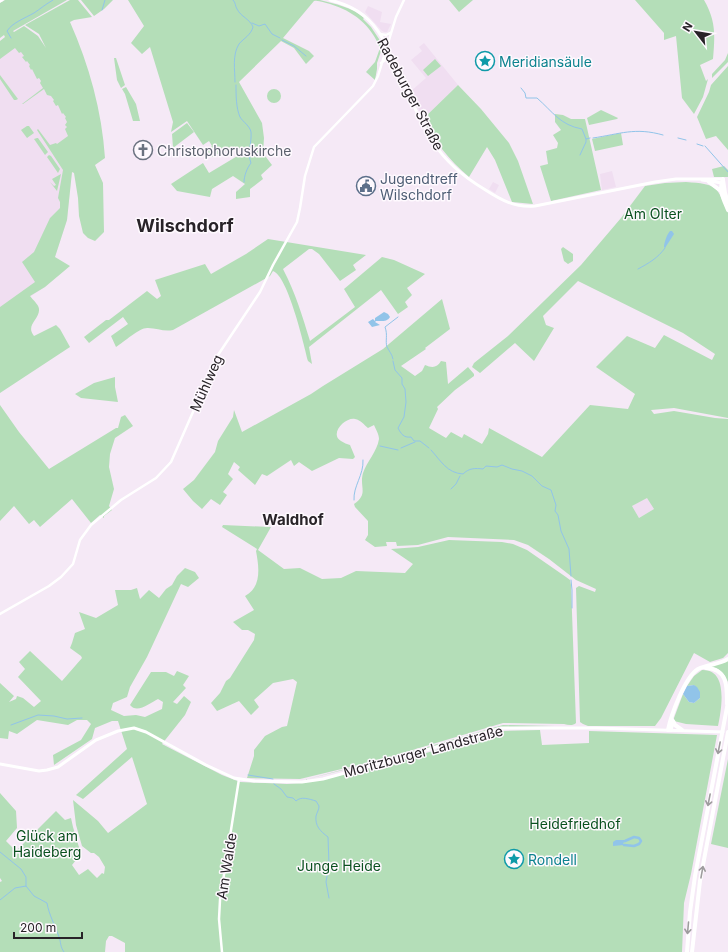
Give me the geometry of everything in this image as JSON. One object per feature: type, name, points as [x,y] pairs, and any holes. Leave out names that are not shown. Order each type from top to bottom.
[{"type":"highway","points":[[709,182],[721,192],[728,210]]},
{"type":"highway","points":[[721,192],[723,182]]},
{"type":"highway","points":[[723,182],[728,202]]},
{"type":"highway","points":[[669,730],[671,716],[688,679],[694,672],[702,668],[721,663],[728,659]]},
{"type":"highway","points":[[702,668],[716,669],[724,676],[727,684],[726,710]]},
{"type":"highway","points":[[669,730],[677,702]]},
{"type":"highway","points":[[687,952],[694,882],[728,702]]},
{"type":"highway","points":[[672,720],[675,725],[682,730]]},
{"type":"highway","points":[[692,952],[700,880],[728,733]]},
{"type":"main road","name":"Radeburger Straße","points":[[330,0],[345,4],[360,12],[369,20],[380,34],[428,133],[444,157],[468,179],[506,203],[520,206],[535,206],[676,179],[723,182]]},
{"type":"main road","name":"Radeburger Straße","points":[[700,180],[709,182],[723,182]]},
{"type":"main road","name":"Moritzburger Landstraße","points":[[0,764],[39,771],[47,770],[58,767],[96,740],[115,732],[134,728],[146,732],[211,767],[239,779],[254,781],[302,782],[323,779],[506,728],[682,730],[728,733]]},
{"type":"street","name":"Mühlweg","points":[[0,614],[49,586],[65,573],[73,564],[80,540],[84,533],[109,509],[156,478],[171,462],[218,355],[260,292],[272,265],[287,241],[298,216],[305,176],[314,147],[371,89],[376,80],[397,14],[404,0]]},
{"type":"street","points":[[380,34],[386,35],[390,33]]},
{"type":"street","points":[[381,63],[386,59],[393,59]]},
{"type":"street","name":"Am Walde","points":[[222,952],[219,918],[220,900],[239,779]]},
{"type":"shaded area","points":[[368,6],[382,12],[380,22],[391,24],[387,32],[381,30],[365,12]]},
{"type":"shaded area","points":[[16,37],[62,102],[75,138],[67,220],[45,287],[0,316],[0,44]]},
{"type":"shaded area","points":[[424,43],[458,85],[423,119],[411,91],[426,78],[411,60],[422,51],[419,47]]},
{"type":"shaded area","points":[[612,171],[616,187],[602,190],[600,174]]},
{"type":"shaded area","points":[[493,182],[499,185],[495,193],[489,189]]},
{"type":"shaded area","points":[[647,497],[654,509],[639,518],[632,506]]},
{"type":"green space","points":[[5,0],[67,0],[13,31],[14,32],[24,26],[38,36],[46,48],[39,34],[25,25],[70,0],[78,0],[92,17],[70,22],[94,88],[101,123],[105,158],[95,165],[103,183],[104,232],[95,241],[88,238],[83,233],[79,216],[74,173],[72,172],[67,220],[55,257],[70,266],[45,287],[30,296],[39,307],[39,313],[31,329],[34,336],[56,325],[60,329],[70,347],[0,393],[0,307],[35,282],[22,262],[34,252],[50,218],[60,208],[58,198],[63,170],[37,130],[38,129],[50,145],[57,144],[68,136],[65,129],[67,127],[65,125],[67,122],[66,117],[63,113],[62,114],[58,105],[56,106],[51,96],[47,95],[44,89],[22,104],[43,88],[40,83],[41,81],[39,78],[37,79],[29,66],[30,65],[22,57],[24,56],[21,52],[19,53],[15,48],[0,59],[0,41],[5,37],[4,35],[0,38],[0,3]]},
{"type":"green space","points":[[81,0],[113,0],[94,16]]},
{"type":"green space","points":[[128,0],[320,0],[343,6],[364,18],[363,19],[371,27],[383,45],[377,63],[375,80],[366,72],[375,62],[380,48],[372,32],[354,15],[330,4],[314,1],[283,38],[309,51],[314,56],[306,64],[294,48],[281,41],[239,82],[262,123],[264,138],[263,153],[272,165],[261,175],[263,179],[250,189],[250,197],[236,199],[236,192],[245,184],[233,176],[212,189],[210,197],[177,191],[171,184],[203,163],[209,173],[245,150],[237,148],[232,149],[212,157],[207,151],[212,146],[209,141],[203,145],[187,121],[171,132],[173,122],[150,47],[142,54],[131,43],[144,26]]},
{"type":"green space","points":[[449,0],[473,0],[459,12]]},
{"type":"green space","points":[[635,0],[704,0],[711,15],[714,28],[713,59],[700,65],[706,81],[708,79],[703,97],[694,114],[682,98],[676,36],[664,40],[664,33]]},
{"type":"green space","points":[[728,53],[728,62],[712,78],[712,74],[725,60]]},
{"type":"green space","points":[[114,58],[116,58],[125,85],[121,88],[117,80]]},
{"type":"green space","points":[[435,59],[441,66],[428,76],[423,70]]},
{"type":"green space","points":[[728,66],[728,150],[716,136],[706,139],[697,117],[711,85]]},
{"type":"green space","points":[[0,75],[18,99],[14,100],[0,79]]},
{"type":"green space","points":[[458,85],[481,109],[509,143],[518,161],[533,204],[512,202],[495,160],[487,147],[469,177],[455,164],[433,136],[423,119]]},
{"type":"green space","points":[[126,87],[136,104],[140,121],[133,121],[125,94],[122,89]]},
{"type":"green space","points":[[274,89],[279,91],[281,96],[279,101],[274,103],[269,101],[267,96],[269,91]]},
{"type":"green space","points":[[601,110],[618,118],[589,125],[587,118]]},
{"type":"green space","points":[[555,114],[563,115],[571,119],[585,119],[601,190],[551,201],[540,166],[548,164],[546,151],[557,148],[558,143],[553,135],[561,130],[555,122]]},
{"type":"green space","points":[[187,123],[194,132],[173,148],[172,134]]},
{"type":"green space","points":[[29,126],[34,133],[27,138],[21,130]]},
{"type":"green space","points":[[621,133],[623,145],[595,151],[592,139]]},
{"type":"green space","points":[[38,138],[48,152],[45,155],[34,139]]},
{"type":"green space","points":[[140,144],[150,144],[152,149],[150,152],[142,156],[139,146]]},
{"type":"green space","points":[[49,155],[60,169],[58,173],[47,157]]},
{"type":"green space","points":[[724,166],[728,170],[728,177],[714,177],[712,169]]},
{"type":"green space","points":[[61,174],[57,191],[50,182],[54,186],[56,185],[52,179]]},
{"type":"green space","name":"Am Olter","points":[[686,182],[710,186],[718,192],[728,213],[728,418],[674,408],[651,410],[654,414],[674,411],[728,419],[728,653],[723,658],[710,662],[694,653],[661,718],[655,726],[588,726],[580,722],[576,588],[579,586],[595,592],[596,589],[576,580],[528,545],[514,540],[448,537],[418,545],[397,546],[396,542],[386,542],[387,546],[375,547],[365,540],[368,535],[368,521],[354,504],[361,497],[363,490],[363,473],[378,444],[379,439],[374,425],[368,428],[361,421],[355,419],[351,419],[343,423],[338,430],[338,438],[342,442],[350,445],[355,457],[353,459],[339,458],[312,471],[299,462],[294,466],[291,460],[267,476],[262,474],[255,485],[238,470],[240,467],[234,462],[228,474],[233,479],[223,492],[227,495],[220,505],[211,499],[202,509],[183,489],[194,480],[215,452],[218,441],[233,417],[234,410],[242,432],[311,394],[383,349],[442,299],[450,329],[425,348],[426,349],[401,366],[415,376],[422,371],[425,365],[434,367],[441,361],[446,362],[448,384],[468,367],[474,374],[474,376],[455,390],[437,407],[438,409],[429,428],[446,438],[451,432],[462,438],[464,434],[482,444],[488,434],[489,428],[542,457],[590,405],[628,409],[635,394],[596,367],[627,336],[655,348],[664,335],[712,360],[715,354],[683,333],[578,281],[543,316],[546,325],[554,328],[534,361],[515,343],[480,373],[472,367],[474,363],[508,336],[581,265],[621,218],[645,186]],"holes":[[[647,498],[654,509],[639,518],[632,506]]]},
{"type":"green space","points":[[268,239],[366,255],[353,265],[356,270],[340,281],[319,254],[312,249],[309,249],[283,269],[295,296],[310,341],[355,307],[344,289],[382,257],[394,260],[425,274],[407,288],[412,295],[405,302],[408,307],[398,314],[381,290],[309,347],[312,364],[308,361],[290,297],[279,276],[273,271],[270,276],[173,330],[167,331],[145,328],[136,332],[116,347],[111,336],[128,324],[123,317],[89,343],[84,337],[147,291],[157,299],[161,296],[155,280],[205,264],[211,274],[246,254]]},
{"type":"green space","points":[[563,247],[573,254],[573,261],[568,264],[564,261],[561,249]]},
{"type":"green space","points":[[115,377],[118,402],[81,398],[75,394],[94,383]]},
{"type":"green space","points":[[0,405],[19,432],[49,469],[118,428],[121,417],[125,415],[133,426],[115,438],[110,454],[109,467],[114,489],[109,506],[112,510],[104,516],[104,518],[100,515],[91,523],[72,499],[40,527],[34,520],[29,524],[14,506],[0,521]]},
{"type":"green space","points":[[223,525],[271,527],[258,550],[284,569],[300,568],[322,579],[341,578],[356,571],[405,573],[413,564],[391,549],[418,547],[449,540],[502,542],[513,544],[527,550],[570,580],[576,723],[570,725],[503,723],[379,760],[300,779],[247,778],[254,756],[254,750],[265,736],[287,726],[297,682],[293,679],[273,683],[254,700],[259,707],[251,715],[239,701],[217,711],[211,703],[220,693],[226,681],[230,678],[254,640],[255,634],[248,630],[242,630],[233,622],[254,610],[245,596],[257,582],[257,549],[222,527]]},
{"type":"green space","points":[[185,568],[195,572],[199,578],[188,587],[181,584],[147,657],[130,687],[127,697],[113,703],[111,710],[124,716],[136,715],[145,717],[162,709],[163,702],[158,699],[140,708],[130,705],[151,672],[166,672],[174,676],[177,671],[189,676],[183,685],[186,688],[173,702],[177,704],[184,696],[191,702],[185,715],[162,744],[222,775],[240,782],[287,784],[302,783],[395,762],[502,731],[540,730],[542,745],[589,743],[589,731],[717,735],[691,874],[684,903],[682,952],[125,952],[125,943],[112,936],[109,936],[106,941],[105,952],[0,952],[0,882],[2,881],[0,878],[0,793],[16,811],[17,828],[6,841],[16,851],[56,811],[65,820],[71,818],[81,854],[72,865],[79,875],[88,869],[97,878],[102,873],[104,874],[105,867],[99,857],[82,846],[76,825],[73,800],[98,821],[108,833],[147,804],[132,757],[83,799],[76,795],[127,749],[118,721],[112,721],[95,728],[92,739],[54,765],[53,755],[81,740],[91,724],[87,720],[77,720],[68,725],[37,720],[17,734],[9,731],[8,739],[0,738],[0,683],[14,696],[9,702],[16,699],[17,696],[23,698],[34,707],[41,701],[18,677],[25,669],[19,662],[30,651],[62,681],[82,658],[70,648],[75,633],[85,629],[79,612],[96,618],[118,605],[115,590],[131,590],[137,588],[140,599],[149,590],[159,598],[166,589],[172,585],[177,576]]},
{"type":"green space","points":[[728,660],[728,682],[721,671],[716,668],[709,667]]},
{"type":"green space","points":[[702,670],[710,671],[720,682],[722,700],[718,726],[686,724],[674,721],[683,694],[689,702],[694,703],[700,698],[694,685],[687,686],[694,676]]},
{"type":"green space","points":[[503,725],[555,726],[502,727],[435,746],[434,745]]},
{"type":"green space","points":[[431,746],[433,747],[304,780]]},
{"type":"green space","points":[[728,759],[728,848],[711,844]]},
{"type":"water","points":[[670,231],[674,234],[665,248],[665,241]]},
{"type":"water","points":[[384,312],[388,314],[390,317],[389,319],[384,321],[376,321],[375,322],[380,325],[372,327],[368,322],[373,319],[375,321],[375,318]]},
{"type":"water","points":[[694,685],[700,692],[700,698],[694,703],[689,702],[683,694],[687,686]]},
{"type":"water","points":[[616,840],[625,840],[623,843],[624,845],[613,846],[613,842]]},
{"type":"waterway","points":[[11,38],[7,31],[9,28],[53,0]]},
{"type":"waterway","points":[[102,10],[105,0]]},
{"type":"waterway","points":[[233,0],[236,8],[253,27],[251,32],[239,44],[235,53],[235,82]]},
{"type":"waterway","points":[[252,23],[259,26],[265,24],[272,34],[280,38]]},
{"type":"waterway","points":[[282,40],[294,46],[306,56]]},
{"type":"waterway","points":[[236,85],[236,101],[240,117],[251,132],[249,156],[251,163],[246,172],[244,182]]},
{"type":"waterway","points":[[521,88],[525,93],[526,98],[537,98],[562,121],[582,129],[586,139],[590,138]]},
{"type":"waterway","points":[[593,138],[636,131],[663,135]]},
{"type":"waterway","points":[[678,138],[686,140]]},
{"type":"waterway","points":[[580,155],[586,139]]},
{"type":"waterway","points":[[697,144],[703,146]]},
{"type":"waterway","points":[[705,146],[728,172]]},
{"type":"waterway","points":[[638,269],[650,262],[665,248]]},
{"type":"waterway","points":[[393,359],[387,347],[385,327],[398,317]]},
{"type":"waterway","points":[[393,361],[395,370],[402,378],[406,402],[404,417],[398,428],[405,436],[411,437],[414,441],[420,441],[429,448]]},
{"type":"waterway","points":[[401,448],[415,442]]},
{"type":"waterway","points":[[380,446],[398,450]]},
{"type":"waterway","points":[[431,450],[448,469],[457,473],[463,474],[470,470],[483,469],[486,466],[497,467],[502,465],[522,471],[532,476],[542,486],[551,490],[556,505],[555,511],[558,515],[561,531],[569,549],[571,576]]},
{"type":"waterway","points":[[354,500],[355,490],[362,471],[363,460]]},
{"type":"waterway","points":[[451,489],[456,484],[460,476]]},
{"type":"waterway","points":[[571,580],[572,608]]},
{"type":"waterway","points":[[11,725],[38,715],[67,719],[82,718]]},
{"type":"waterway","points":[[248,775],[273,779]]},
{"type":"waterway","points":[[274,784],[281,789],[287,797],[293,798],[296,801],[303,798],[311,799],[316,801],[319,806],[316,816],[316,823],[320,830],[328,837],[329,865],[326,882],[329,898]]},
{"type":"waterway","points":[[624,845],[634,846],[639,844],[641,841],[639,838],[634,837],[625,841]]},
{"type":"waterway","points":[[0,852],[21,869],[26,877],[26,886]]},
{"type":"waterway","points":[[0,900],[15,888],[26,886],[34,896],[47,903],[64,952]]},
{"type":"place","name":"Meridiansäule","points":[[485,61]]},
{"type":"place","name":"Christophoruskirche","points":[[143,150]]},
{"type":"place","name":"Jugendtreff Wilschdorf","points":[[366,186]]},
{"type":"place","name":"Rondell","points":[[514,859]]},
{"type":"district","name":"Wilschdorf","points":[[185,225]]},
{"type":"district","name":"Waldhof","points":[[293,519]]},
{"type":"park label","name":"Heidefriedhof","points":[[575,823]]},
{"type":"park label","name":"Glück am Haideberg","points":[[47,844]]},
{"type":"park label","name":"Junge Heide","points":[[339,865]]}]
